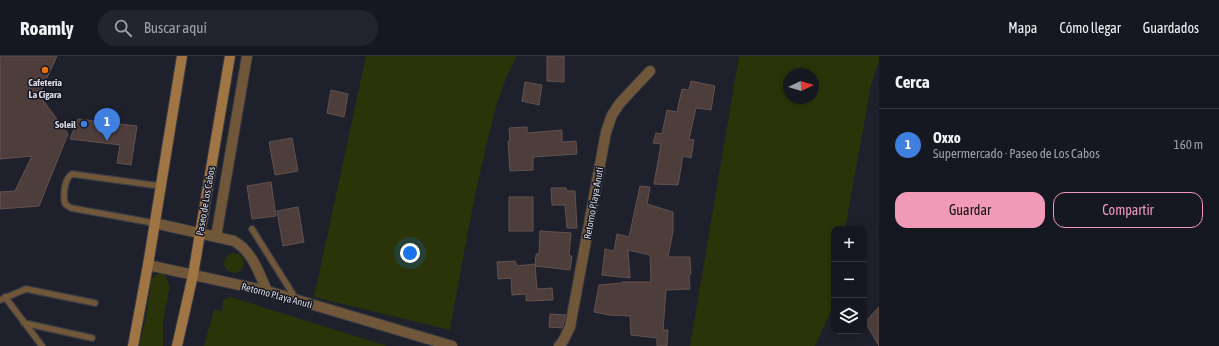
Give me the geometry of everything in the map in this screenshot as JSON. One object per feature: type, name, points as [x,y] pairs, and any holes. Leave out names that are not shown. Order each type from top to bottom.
[{"type":"main road","points":[[133,346],[182,56]]},
{"type":"main road","name":"Paseo de Los Cabos","points":[[177,346],[193,275],[230,56]]},
{"type":"street","points":[[216,237],[247,56]]},
{"type":"street","name":"Retorno Playa Anuti","points":[[559,346],[570,327],[606,132],[612,115],[620,103],[650,71]]},
{"type":"street","points":[[154,223],[234,241],[241,245],[253,261],[267,291]]},
{"type":"street","name":"Retorno Playa Anuti","points":[[148,264],[267,291],[452,346]]},
{"type":"lane","points":[[154,223],[71,208],[65,204],[64,195],[67,180],[72,174],[160,186]]},
{"type":"lane","points":[[252,229],[296,300]]},
{"type":"lane","points":[[42,346],[3,299],[23,290],[30,289],[95,303]]},
{"type":"lane","points":[[24,324],[92,338]]},
{"type":"green space","points":[[366,56],[517,56],[506,79],[494,114],[480,173],[450,330],[314,297]]},
{"type":"green space","points":[[739,56],[879,56],[879,61],[871,85],[846,226],[831,226],[831,311],[815,346],[690,346]]},
{"type":"green space","points":[[234,253],[241,256],[244,263],[241,270],[234,273],[227,270],[224,263],[227,256]]},
{"type":"green space","points":[[157,274],[164,274],[170,286],[163,321],[163,346],[139,346],[147,312],[151,280]]},
{"type":"green space","points":[[230,297],[387,346],[204,346],[214,310],[222,311],[223,300]]},
{"type":"building","points":[[0,56],[57,56],[39,95],[68,134],[39,206],[0,209],[0,192],[15,191],[32,156],[0,159]]},
{"type":"building","points":[[547,56],[564,56],[564,82],[547,81]]},
{"type":"building","points":[[691,81],[715,86],[711,110],[696,108],[689,139],[694,140],[691,158],[683,156],[678,185],[654,184],[661,144],[653,143],[656,133],[662,134],[667,110],[677,112],[682,89],[689,90]]},
{"type":"building","points":[[525,82],[542,85],[539,105],[522,101]]},
{"type":"building","points":[[331,90],[348,94],[344,117],[327,113]]},
{"type":"building","points":[[78,119],[137,126],[131,165],[117,163],[120,145],[70,139]]},
{"type":"building","points":[[527,127],[527,133],[562,130],[562,142],[576,141],[577,154],[533,157],[533,170],[510,171],[508,141],[510,141],[509,128]]},
{"type":"building","points":[[292,138],[298,171],[275,175],[269,142]]},
{"type":"building","points":[[271,182],[276,216],[252,219],[247,186]]},
{"type":"building","points":[[640,186],[650,187],[647,204],[673,212],[673,232],[668,257],[690,257],[690,289],[666,290],[663,330],[668,330],[667,346],[657,346],[657,338],[631,335],[630,316],[609,315],[594,312],[599,285],[622,282],[651,282],[650,255],[628,250],[630,278],[602,275],[605,249],[614,251],[617,234],[629,237]]},
{"type":"building","points":[[551,188],[566,188],[567,191],[575,191],[577,228],[567,228],[565,205],[552,205]]},
{"type":"building","points":[[509,197],[533,197],[533,231],[509,231]]},
{"type":"building","points":[[298,207],[304,242],[283,246],[277,211]]},
{"type":"building","points":[[540,231],[571,233],[569,256],[572,256],[570,270],[535,266],[536,254],[539,254]]},
{"type":"building","points":[[515,261],[517,266],[535,264],[537,289],[552,288],[553,300],[526,301],[526,294],[512,295],[511,278],[498,279],[497,262]]},
{"type":"building","points":[[879,307],[879,346],[867,325],[867,320]]},
{"type":"building","points":[[550,314],[566,315],[562,328],[549,327]]},
{"type":"place","name":"Cafeteria La Cigara","points":[[45,70]]},
{"type":"place","name":"Soleil","points":[[84,124]]},
{"type":"place","name":"Oxxo","points":[[107,141]]}]
